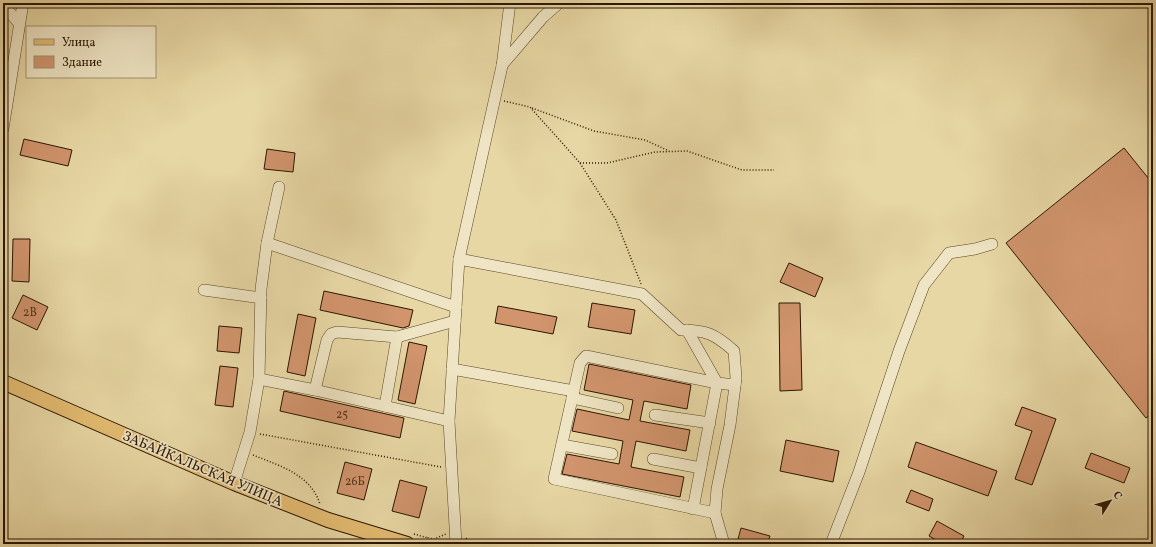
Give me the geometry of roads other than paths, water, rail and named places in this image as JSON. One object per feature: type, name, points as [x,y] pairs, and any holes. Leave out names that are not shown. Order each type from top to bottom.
[{"type":"main road","name":"ЗАБАЙКАЛЬСКАЯ УЛИЦА","points":[[3,382],[234,483],[328,520],[410,539]]},
{"type":"street","points":[[3,127],[23,3]]},
{"type":"street","points":[[456,544],[453,468],[449,421],[459,258],[502,66],[510,3]]},
{"type":"street","points":[[502,66],[543,17],[560,3]]},
{"type":"street","points":[[3,5],[19,23]]},
{"type":"street","points":[[234,483],[250,432],[259,379],[261,298],[267,243],[280,187]]},
{"type":"street","points":[[267,243],[456,307]]},
{"type":"street","points":[[831,544],[859,472],[899,351],[924,285],[949,253],[974,249],[992,244]]},
{"type":"street","points":[[459,258],[642,294],[681,330],[701,330],[718,336],[734,350],[735,385],[730,424],[717,489],[715,513],[724,544]]},
{"type":"street","points":[[204,290],[261,298]]},
{"type":"street","points":[[315,390],[327,340],[330,334],[336,332],[397,337],[455,320]]},
{"type":"street","points":[[687,330],[717,383],[694,509]]},
{"type":"street","points":[[385,406],[397,337]]},
{"type":"street","points":[[715,513],[554,479],[580,362],[586,356],[717,383],[735,385]]},
{"type":"street","points":[[452,369],[573,395],[618,408]]},
{"type":"street","points":[[259,379],[315,390],[449,421]]},
{"type":"street","points":[[655,415],[710,424]]},
{"type":"street","points":[[562,445],[612,454]]},
{"type":"street","points":[[653,459],[701,468]]}]
